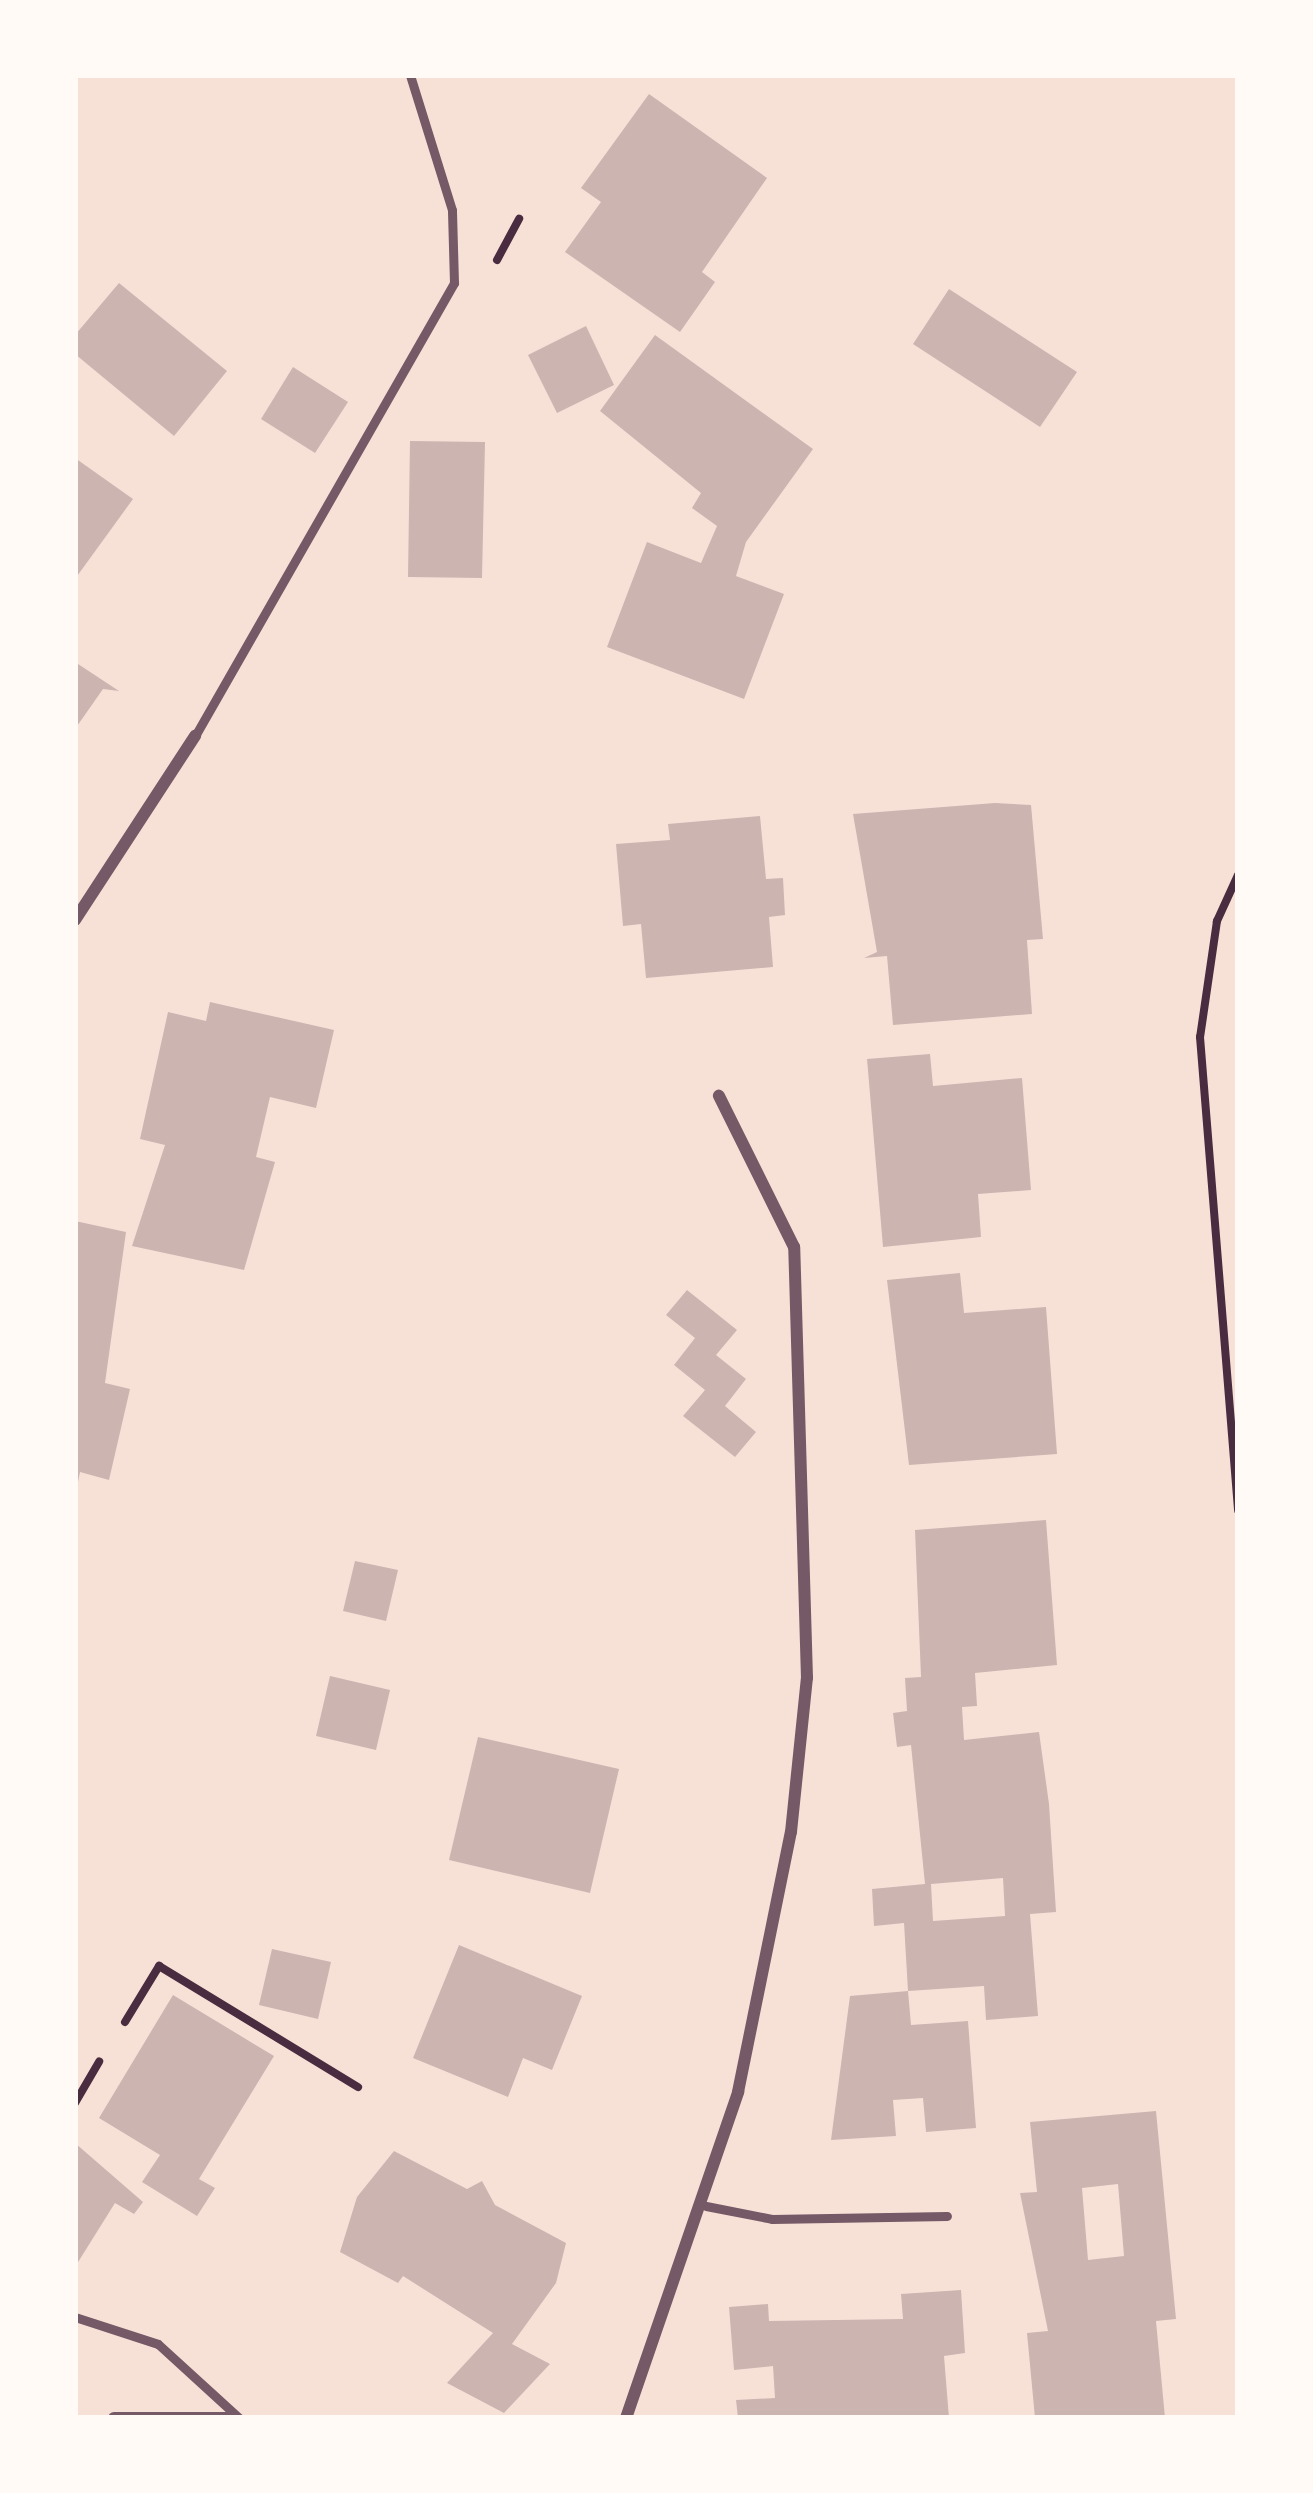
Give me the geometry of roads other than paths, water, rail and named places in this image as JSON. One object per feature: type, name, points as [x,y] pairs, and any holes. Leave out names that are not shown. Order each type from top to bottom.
[{"type":"street","points":[[75,920],[196,736]]},
{"type":"street","points":[[626,2418],[706,2206],[790,1832],[810,1581],[794,1247],[719,1096]]},
{"type":"street","points":[[114,2418],[237,2418]]},
{"type":"lane","points":[[196,736],[454,283],[452,210],[410,75]]},
{"type":"lane","points":[[706,2206],[772,2218],[947,2216]]},
{"type":"lane","points":[[75,2317],[158,2344],[237,2418]]}]
